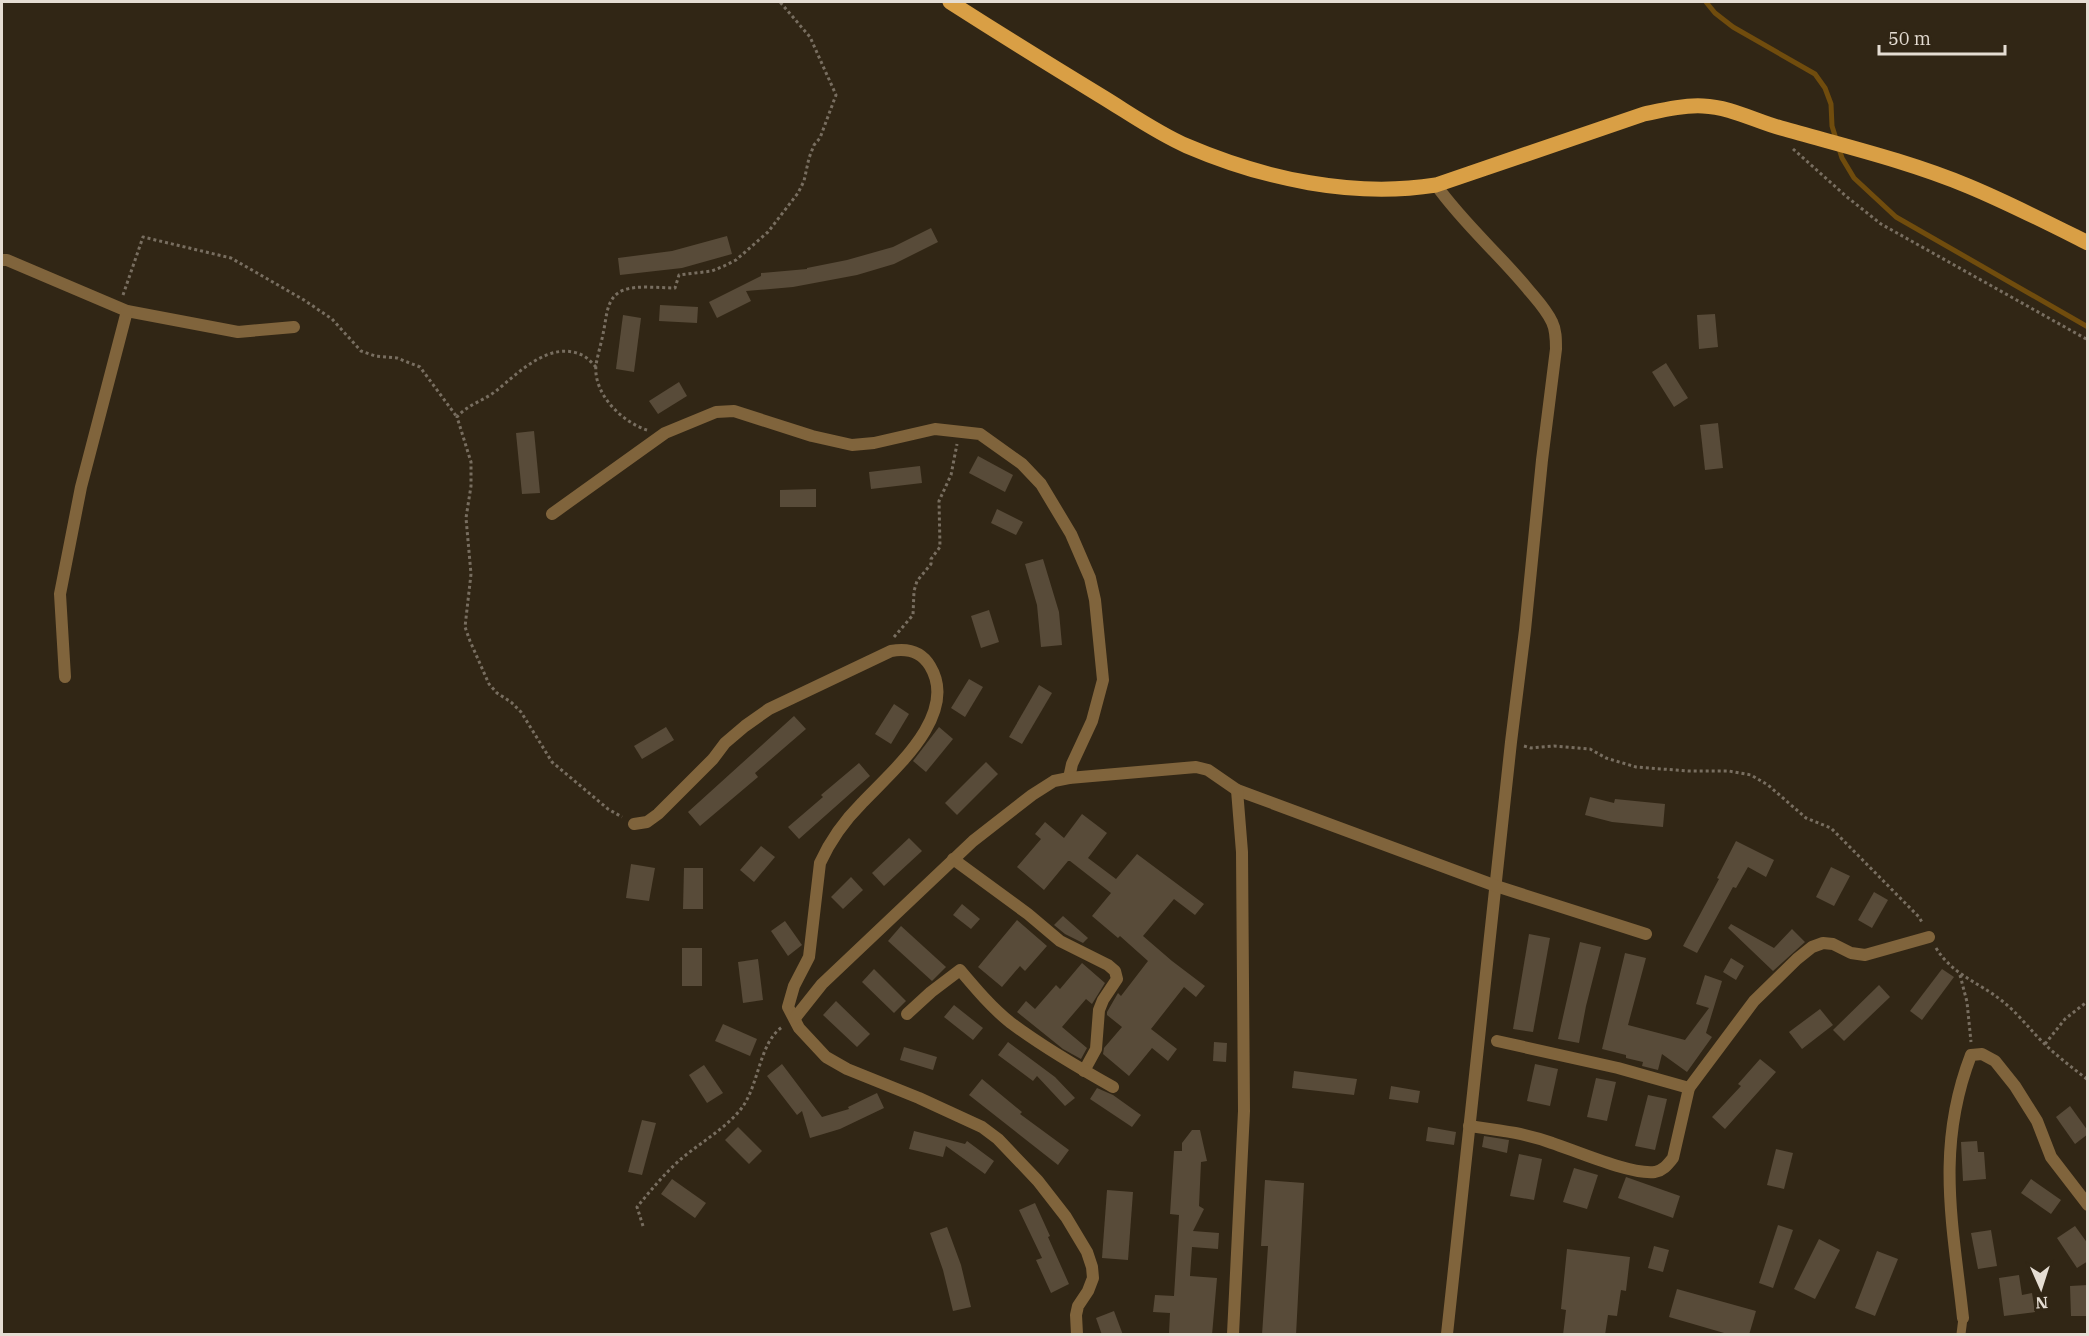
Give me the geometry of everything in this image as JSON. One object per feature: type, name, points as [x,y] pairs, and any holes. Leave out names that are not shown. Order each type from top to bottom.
[{"type":"main road","points":[[950,2],[1170,138],[1260,172],[1322,185],[1410,189],[1436,185],[1622,122],[1674,108],[1701,106],[1725,108],[1778,128],[1858,148],[1967,185],[2088,243]]},
{"type":"street","points":[[1436,185],[1544,309],[1553,322],[1557,349],[1542,460],[1448,1335]]},
{"type":"street","points":[[2,260],[7,260],[127,311],[238,332],[294,327]]},
{"type":"street","points":[[65,677],[60,594],[81,487],[127,311]]},
{"type":"street","points":[[552,514],[665,433],[716,412],[734,411],[812,436],[852,445],[874,443],[935,429],[980,434],[1022,464],[1041,484],[1071,534],[1090,578],[1095,600],[1103,680],[1092,721],[1072,764],[1069,778]]},
{"type":"street","points":[[634,824],[647,822],[658,814],[713,759],[725,743],[769,709],[891,651],[906,648],[920,655],[929,664],[938,688],[938,700],[925,731],[914,747],[860,804],[841,828],[823,857],[816,888],[809,957],[794,987],[788,1006],[800,1028],[826,1057],[847,1069],[920,1098],[982,1127],[999,1139],[1038,1181],[1066,1217],[1092,1267],[1093,1278],[1078,1306],[1077,1335]]},
{"type":"street","points":[[795,1018],[822,984],[953,859],[1032,795],[1054,781],[1069,778],[1196,767],[1208,770],[1237,790],[1496,886],[1646,934]]},
{"type":"street","points":[[1233,1335],[1244,1111],[1242,852],[1237,790]]},
{"type":"street","points":[[953,859],[1028,914],[1060,941],[1108,965],[1115,971],[1117,979],[1099,1010],[1096,1049],[1084,1071]]},
{"type":"street","points":[[1469,1126],[1513,1131],[1594,1158],[1644,1172],[1657,1172],[1666,1167],[1673,1158],[1689,1088],[1755,1001],[1797,959],[1812,947],[1823,943],[1833,944],[1851,953],[1865,955],[1929,937]]},
{"type":"street","points":[[907,1014],[960,970],[988,1002],[1012,1024],[1113,1087]]},
{"type":"street","points":[[1497,1041],[1618,1068],[1689,1088]]},
{"type":"street","points":[[1964,1318],[1950,1211],[1948,1174],[1955,1105],[1971,1055],[1982,1054],[1995,1061],[2015,1086],[2037,1121],[2051,1157],[2088,1205]]},
{"type":"lane","points":[[1961,1335],[1964,1318]]},
{"type":"path","points":[[665,433],[640,428],[623,418],[601,391],[596,367],[607,308],[612,298],[623,290],[675,288],[678,275],[712,271],[736,260],[768,232],[793,200],[804,181],[808,159],[820,138],[836,95],[810,37],[780,2]]},
{"type":"path","points":[[1778,128],[1794,150],[1881,224],[2088,340]]},
{"type":"path","points":[[127,311],[122,298],[143,237],[231,258],[332,319],[361,351],[375,356],[397,358],[420,367],[457,417],[471,462],[471,486],[466,518],[471,574],[465,627],[489,684],[521,712],[552,762],[608,809],[634,824]]},
{"type":"path","points":[[457,417],[463,410],[478,403],[519,371],[551,353],[566,351],[580,354],[596,367]]},
{"type":"path","points":[[891,651],[896,633],[914,615],[914,591],[917,581],[931,564],[931,559],[940,547],[939,501],[955,462],[958,430]]},
{"type":"path","points":[[1511,742],[1531,748],[1554,746],[1590,749],[1606,758],[1636,767],[1729,771],[1751,776],[1768,785],[1806,818],[1831,828],[1919,917],[1942,957],[1959,975],[2000,999],[2045,1044],[2088,1080]]},
{"type":"path","points":[[1959,975],[1967,1002],[1971,1029],[1971,1055]]},
{"type":"path","points":[[2045,1044],[2065,1019],[2088,1001]]},
{"type":"path","points":[[643,1226],[637,1207],[680,1160],[732,1120],[743,1107],[752,1092],[763,1057],[776,1031],[795,1018]]},
{"type":"building","points":[[931,228],[938,242],[894,264],[857,275],[793,287],[746,291],[751,301],[717,318],[709,302],[761,276],[761,273],[807,269],[847,260],[893,247]]},
{"type":"building","points":[[727,236],[732,254],[682,268],[620,275],[618,258],[672,251]]},
{"type":"building","points":[[660,305],[698,307],[697,323],[659,321]]},
{"type":"building","points":[[1715,314],[1718,347],[1699,349],[1697,315]]},
{"type":"building","points":[[623,315],[641,318],[634,372],[616,369]]},
{"type":"building","points":[[1666,363],[1688,398],[1674,407],[1652,372]]},
{"type":"building","points":[[679,382],[687,396],[658,414],[649,401]]},
{"type":"building","points":[[1718,423],[1723,468],[1705,470],[1700,425]]},
{"type":"building","points":[[534,431],[540,493],[522,494],[516,433]]},
{"type":"building","points":[[978,456],[1013,475],[1005,492],[969,473]]},
{"type":"building","points":[[920,466],[922,483],[871,489],[869,472]]},
{"type":"building","points":[[816,489],[816,507],[780,507],[780,490]]},
{"type":"building","points":[[997,509],[1023,522],[1016,535],[991,523]]},
{"type":"building","points":[[1043,559],[1059,612],[1062,645],[1041,647],[1037,605],[1025,564]]},
{"type":"building","points":[[989,610],[999,642],[981,648],[971,616]]},
{"type":"building","points":[[969,679],[983,687],[965,717],[951,708]]},
{"type":"building","points":[[1039,685],[1052,693],[1022,744],[1009,737]]},
{"type":"building","points":[[894,704],[909,714],[891,744],[875,734]]},
{"type":"building","points":[[794,716],[806,729],[755,773],[758,777],[700,826],[688,812]]},
{"type":"building","points":[[666,727],[674,740],[642,759],[634,746]]},
{"type":"building","points":[[939,727],[953,739],[926,772],[913,761]]},
{"type":"building","points":[[986,762],[998,774],[957,815],[945,803]]},
{"type":"building","points":[[859,763],[870,776],[799,839],[788,827]]},
{"type":"building","points":[[1590,797],[1614,803],[1615,799],[1665,804],[1663,827],[1612,822],[1585,815]]},
{"type":"building","points":[[1082,814],[1107,833],[1088,858],[1116,879],[1137,854],[1204,904],[1195,915],[1174,899],[1143,936],[1205,986],[1196,997],[1184,987],[1151,1029],[1177,1049],[1168,1061],[1152,1048],[1129,1076],[1103,1054],[1104,1048],[1122,1027],[1107,1015],[1107,1012],[1118,993],[1121,996],[1148,961],[1120,936],[1118,938],[1092,916],[1111,893],[1070,861],[1044,890],[1017,867],[1041,839],[1035,834],[1045,822],[1064,838]]},
{"type":"building","points":[[909,838],[922,851],[884,886],[872,873]]},
{"type":"building","points":[[1736,841],[1774,860],[1766,877],[1748,867],[1736,888],[1733,887],[1697,953],[1683,946],[1719,879],[1717,878]]},
{"type":"building","points":[[761,846],[775,857],[754,882],[740,870]]},
{"type":"building","points":[[631,864],[655,868],[649,901],[626,898]]},
{"type":"building","points":[[1831,867],[1850,876],[1834,906],[1816,897]]},
{"type":"building","points":[[684,868],[703,868],[703,909],[683,909]]},
{"type":"building","points":[[851,877],[863,890],[843,909],[831,897]]},
{"type":"building","points":[[1874,892],[1888,900],[1872,928],[1858,920]]},
{"type":"building","points":[[962,904],[980,919],[971,929],[953,915]]},
{"type":"building","points":[[1063,916],[1088,938],[1083,943],[1065,934],[1054,925]]},
{"type":"building","points":[[1017,920],[1047,946],[1025,971],[1020,966],[1002,987],[978,967]]},
{"type":"building","points":[[785,921],[802,945],[788,956],[771,931]]},
{"type":"building","points":[[1731,924],[1774,948],[1792,929],[1805,942],[1773,971],[1728,928]]},
{"type":"building","points":[[901,926],[946,967],[932,981],[888,941]]},
{"type":"building","points":[[1529,934],[1550,938],[1533,1032],[1513,1029]]},
{"type":"building","points":[[1580,942],[1601,947],[1579,1043],[1558,1039]]},
{"type":"building","points":[[682,948],[702,948],[702,986],[682,986]]},
{"type":"building","points":[[1625,953],[1646,958],[1628,1025],[1685,1040],[1709,1008],[1696,1004],[1705,975],[1722,981],[1706,1033],[1712,1037],[1687,1072],[1662,1054],[1658,1070],[1642,1066],[1643,1062],[1626,1058],[1626,1055],[1602,1049]]},
{"type":"building","points":[[1731,958],[1744,966],[1736,980],[1723,972]]},
{"type":"building","points":[[758,959],[763,1000],[743,1003],[738,962]]},
{"type":"building","points":[[1082,963],[1105,983],[1092,1004],[1086,999],[1062,1027],[1087,1048],[1081,1059],[1063,1049],[1017,1012],[1026,1001],[1035,1009],[1056,985],[1060,989]]},
{"type":"building","points":[[874,969],[906,1001],[894,1013],[862,982]]},
{"type":"building","points":[[1942,969],[1954,977],[1922,1020],[1910,1011]]},
{"type":"building","points":[[1879,985],[1890,997],[1844,1041],[1833,1030]]},
{"type":"building","points":[[836,1001],[870,1034],[857,1047],[823,1015]]},
{"type":"building","points":[[954,1005],[983,1028],[973,1040],[944,1017]]},
{"type":"building","points":[[1820,1009],[1833,1025],[1802,1049],[1789,1032]]},
{"type":"building","points":[[723,1024],[757,1039],[750,1056],[715,1041]]},
{"type":"building","points":[[1008,1042],[1055,1077],[1075,1098],[1065,1106],[1037,1076],[1033,1081],[998,1055]]},
{"type":"building","points":[[1214,1042],[1227,1043],[1226,1062],[1213,1061]]},
{"type":"building","points":[[904,1047],[937,1057],[933,1070],[900,1060]]},
{"type":"building","points":[[1760,1059],[1776,1072],[1725,1129],[1712,1117],[1741,1086],[1738,1084]]},
{"type":"building","points":[[782,1064],[822,1117],[849,1109],[848,1107],[877,1093],[884,1108],[840,1129],[810,1138],[802,1111],[797,1115],[767,1076]]},
{"type":"building","points":[[1535,1064],[1558,1069],[1550,1106],[1527,1101]]},
{"type":"building","points":[[704,1065],[723,1093],[707,1103],[689,1075]]},
{"type":"building","points":[[1294,1071],[1357,1079],[1354,1095],[1292,1088]]},
{"type":"building","points":[[1596,1078],[1616,1082],[1607,1121],[1587,1117]]},
{"type":"building","points":[[982,1079],[1022,1112],[1020,1114],[1069,1150],[1058,1165],[969,1095]]},
{"type":"building","points":[[1391,1086],[1420,1091],[1418,1103],[1389,1099]]},
{"type":"building","points":[[1097,1088],[1113,1095],[1141,1115],[1132,1127],[1090,1099]]},
{"type":"building","points":[[1648,1095],[1667,1099],[1655,1150],[1635,1146]]},
{"type":"building","points":[[2070,1106],[2088,1131],[2088,1134],[2075,1144],[2056,1117]]},
{"type":"building","points":[[642,1120],[656,1123],[642,1175],[628,1172]]},
{"type":"building","points":[[738,1127],[762,1151],[749,1164],[725,1140]]},
{"type":"building","points":[[1428,1127],[1456,1132],[1454,1145],[1426,1141]]},
{"type":"building","points":[[1192,1130],[1200,1130],[1207,1161],[1201,1162],[1199,1206],[1204,1209],[1193,1231],[1219,1233],[1218,1249],[1192,1247],[1190,1276],[1217,1278],[1212,1335],[1169,1333],[1170,1313],[1153,1312],[1155,1295],[1174,1296],[1179,1215],[1170,1214],[1174,1151],[1182,1151],[1182,1143]]},
{"type":"building","points":[[914,1131],[965,1144],[967,1141],[994,1161],[985,1174],[946,1146],[943,1157],[909,1149]]},
{"type":"building","points":[[1484,1136],[1509,1140],[1507,1153],[1482,1147]]},
{"type":"building","points":[[1977,1141],[1978,1152],[1984,1152],[1986,1179],[1963,1181],[1961,1142]]},
{"type":"building","points":[[1776,1149],[1793,1153],[1784,1189],[1767,1185]]},
{"type":"building","points":[[1519,1154],[1542,1159],[1534,1200],[1510,1196]]},
{"type":"building","points":[[1574,1168],[1598,1175],[1587,1209],[1563,1202]]},
{"type":"building","points":[[1626,1177],[1680,1196],[1673,1218],[1618,1198]]},
{"type":"building","points":[[672,1179],[706,1203],[695,1218],[661,1194]]},
{"type":"building","points":[[2031,1179],[2061,1200],[2051,1214],[2021,1193]]},
{"type":"building","points":[[1265,1180],[1304,1183],[1296,1335],[1262,1335],[1268,1246],[1261,1246]]},
{"type":"building","points":[[1107,1190],[1133,1192],[1128,1260],[1102,1258]]},
{"type":"building","points":[[1035,1203],[1069,1284],[1051,1293],[1036,1260],[1042,1258],[1019,1210]]},
{"type":"building","points":[[1778,1225],[1793,1230],[1773,1288],[1759,1283]]},
{"type":"building","points":[[2075,1226],[2088,1244],[2088,1261],[2077,1268],[2057,1238]]},
{"type":"building","points":[[947,1227],[961,1265],[971,1307],[953,1311],[943,1270],[930,1233]]},
{"type":"building","points":[[1991,1230],[1997,1266],[1978,1269],[1971,1233]]},
{"type":"building","points":[[1819,1239],[1840,1250],[1815,1299],[1794,1289]]},
{"type":"building","points":[[1654,1246],[1669,1250],[1663,1272],[1648,1268]]},
{"type":"building","points":[[1567,1249],[1630,1257],[1626,1291],[1621,1290],[1617,1316],[1608,1315],[1605,1335],[1563,1335],[1566,1310],[1561,1309]]},
{"type":"building","points":[[1877,1251],[1898,1259],[1875,1316],[1855,1308]]},
{"type":"building","points":[[2019,1275],[2022,1295],[2032,1293],[2035,1312],[2004,1316],[1999,1278]]},
{"type":"building","points":[[2088,1285],[2088,1316],[2071,1316],[2070,1286]]},
{"type":"building","points":[[1677,1289],[1756,1311],[1749,1335],[1731,1335],[1669,1317]]},
{"type":"building","points":[[1114,1311],[1123,1335],[1102,1335],[1096,1318]]},
{"type":"waterway","points":[[1706,2],[1715,13],[1733,27],[1815,74],[1825,88],[1831,104],[1832,126],[1842,158],[1854,178],[1896,217],[2088,327]]}]
